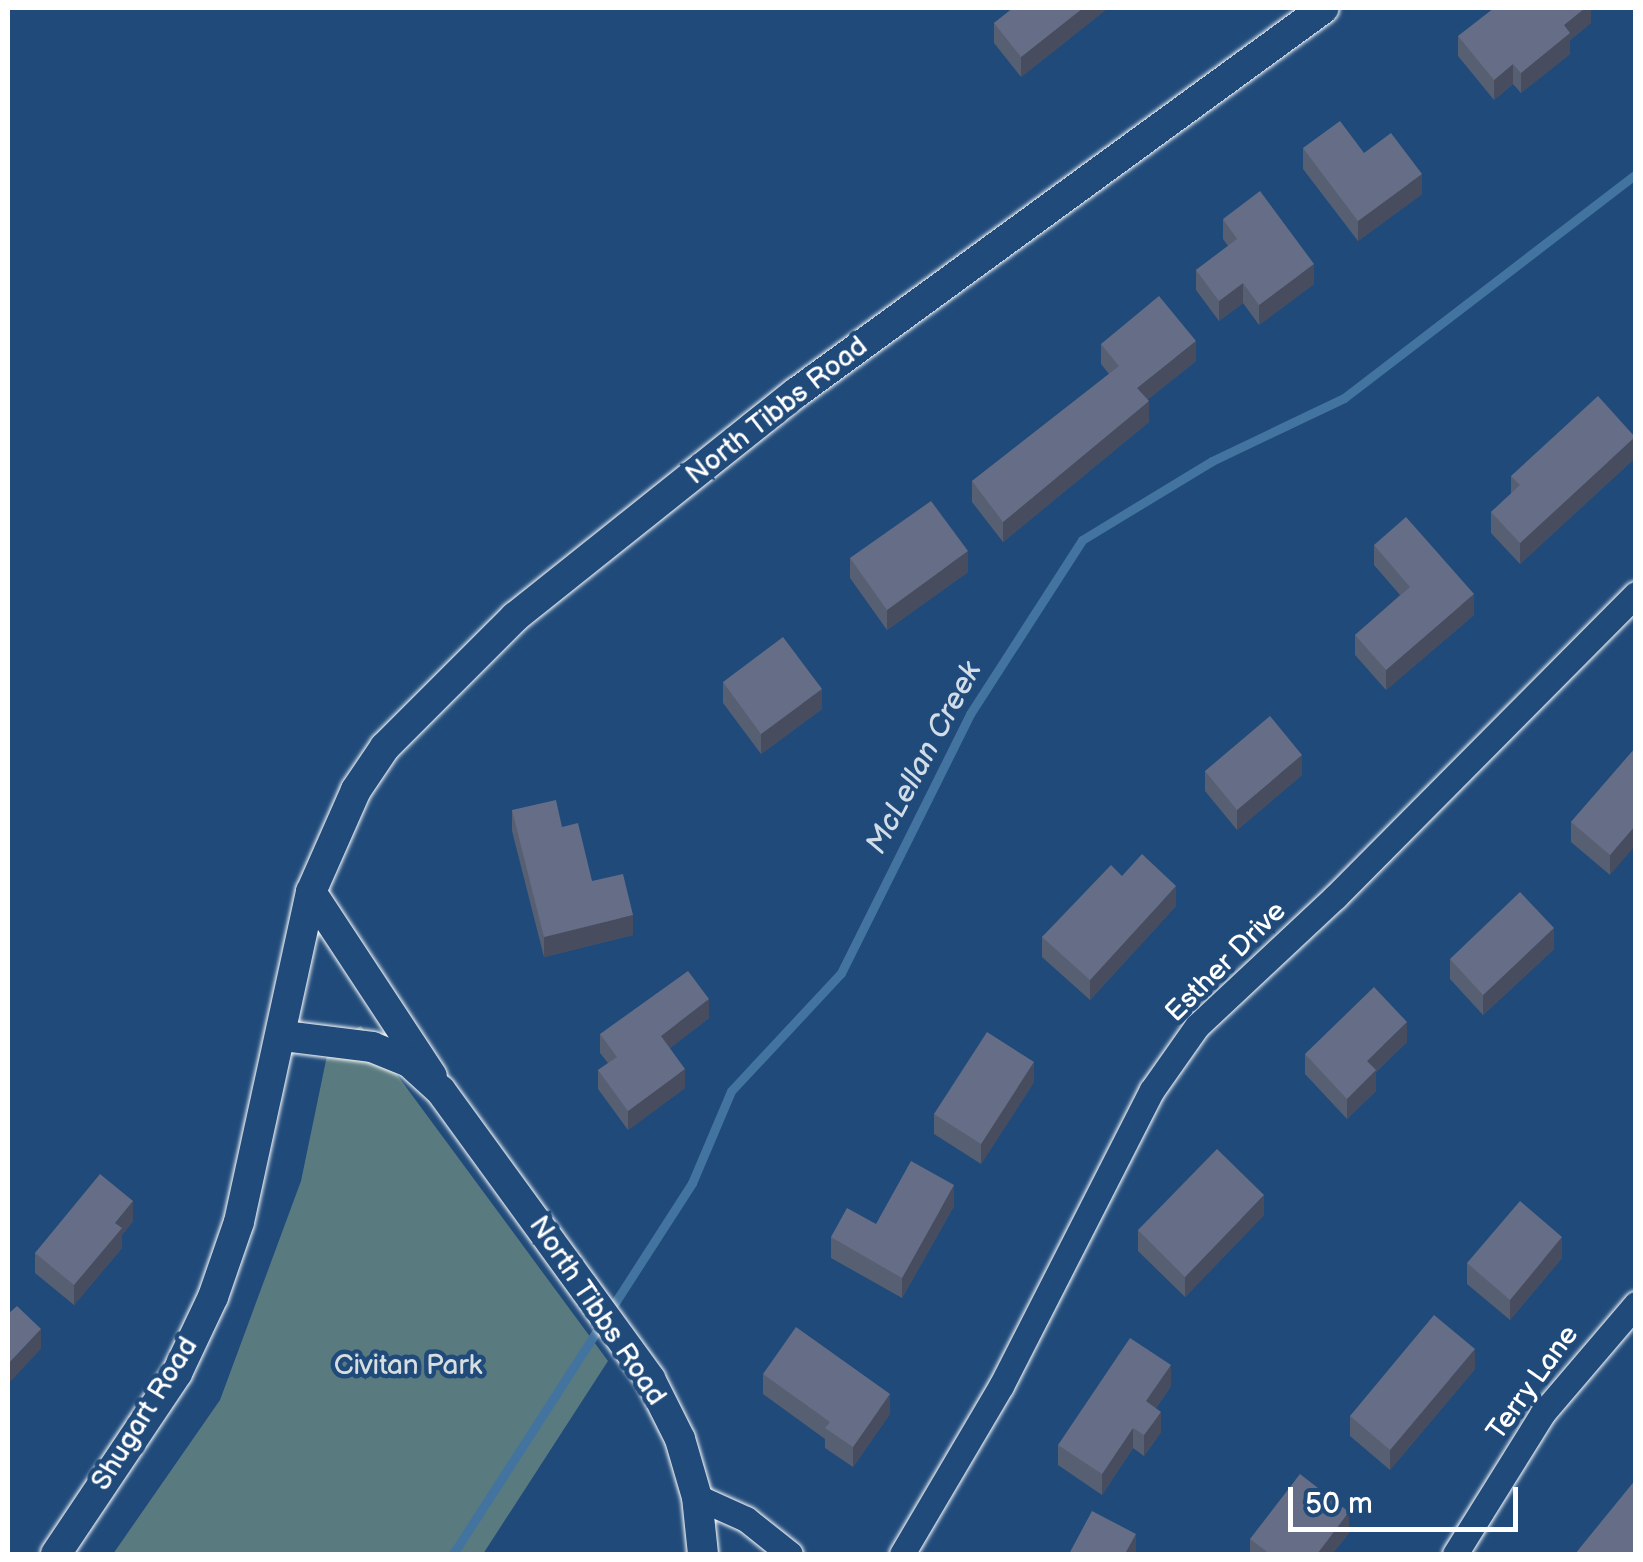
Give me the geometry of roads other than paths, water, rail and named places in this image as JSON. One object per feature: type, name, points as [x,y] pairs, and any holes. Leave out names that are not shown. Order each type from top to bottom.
[{"type":"street","name":"North Tibbs Road","points":[[440,1092],[409,1062],[372,1047],[284,1036],[310,892],[356,790],[384,747],[514,617],[796,393],[1324,8]]},
{"type":"street","name":"Esther Drive","points":[[902,1554],[1001,1386],[1104,1177],[1197,1026],[1335,898],[1636,594]]},
{"type":"street","name":"North Tibbs Road","points":[[310,892],[397,1015],[440,1092],[650,1379],[680,1439],[697,1498],[702,1554]]},
{"type":"street","name":"Shugart Road","points":[[56,1554],[177,1374],[213,1297],[239,1222],[284,1036]]},
{"type":"street","name":"Terry Lane","points":[[1455,1554],[1542,1414],[1636,1304]]},
{"type":"street","points":[[697,1498],[746,1519],[790,1554]]},
{"type":"waterway","name":"McLellan Creek","points":[[453,1554],[692,1183],[731,1091],[841,973],[970,714],[1082,540],[1212,461],[1344,398],[1636,174]]},
{"type":"park label","name":"Civitan Park","points":[[408,1366]]}]
